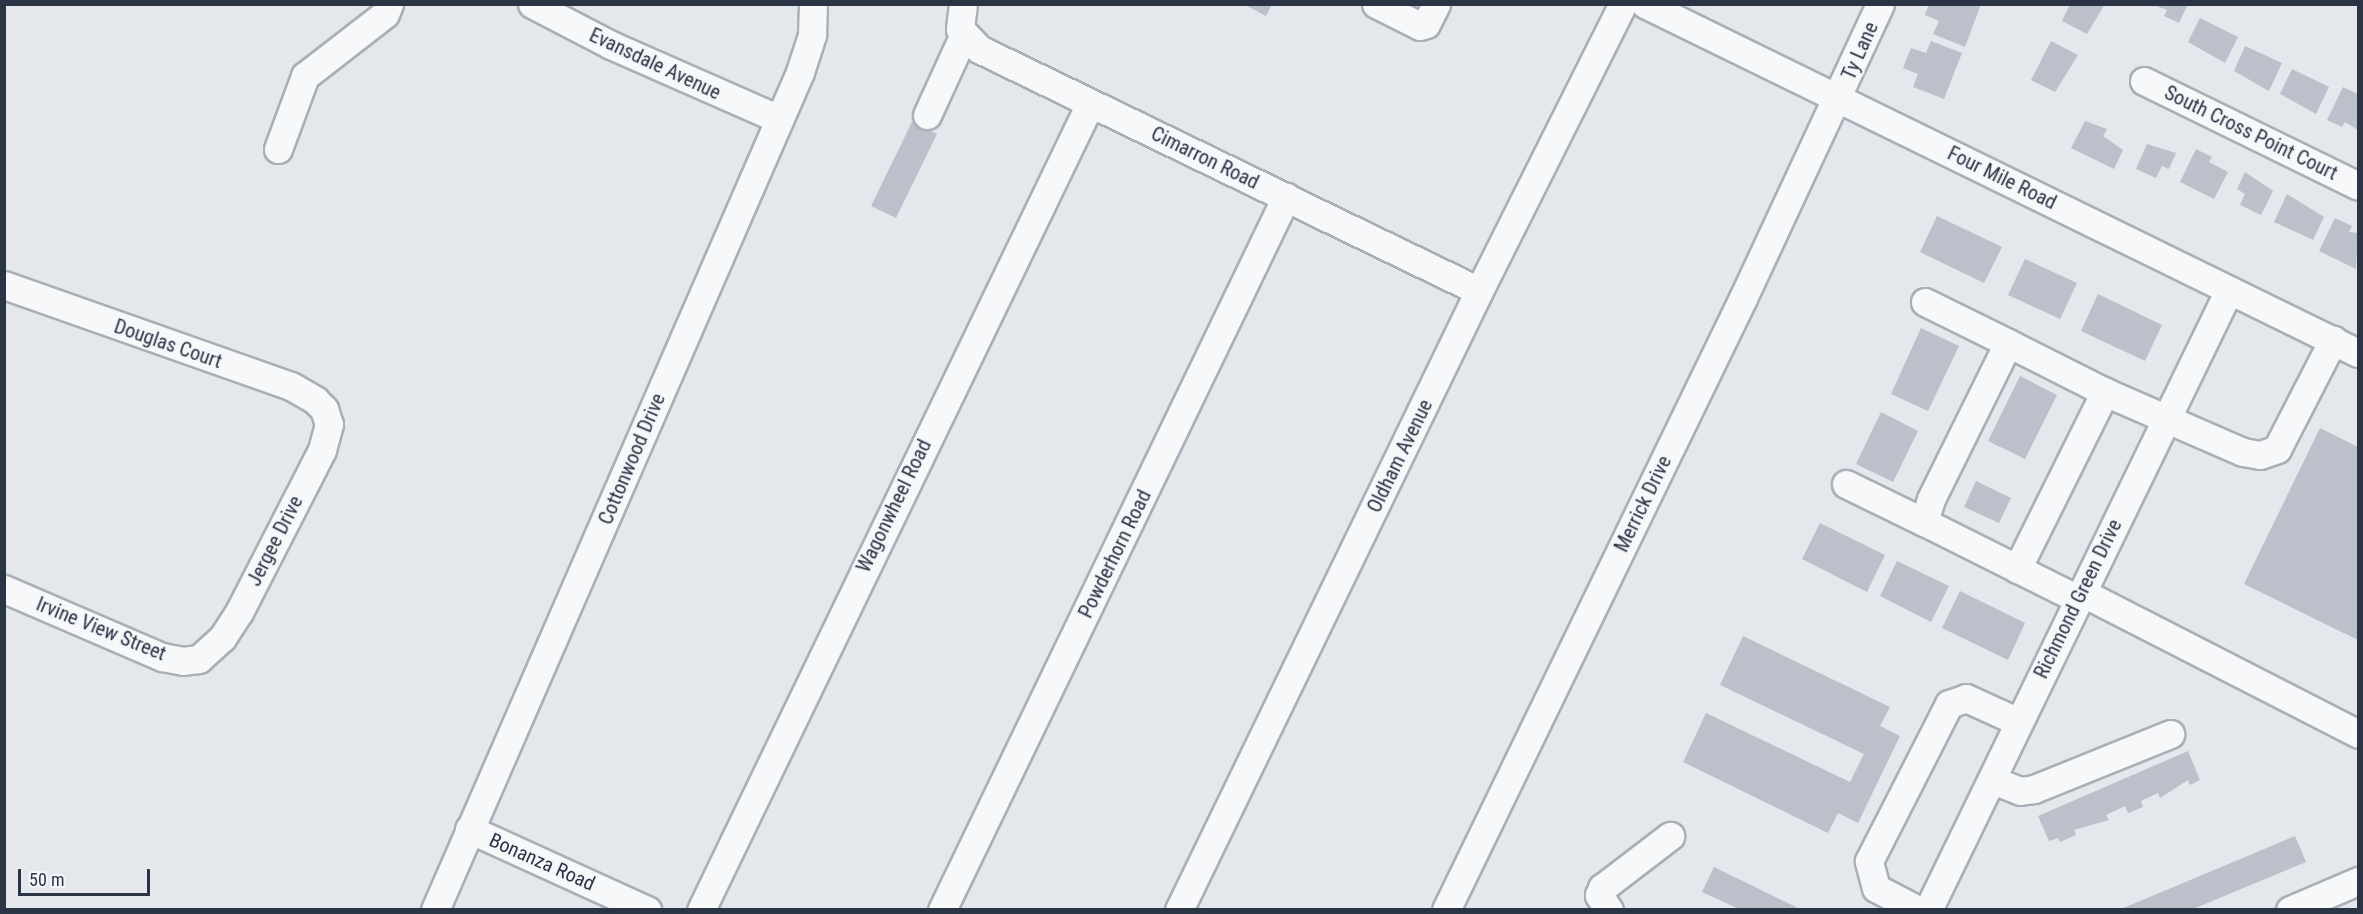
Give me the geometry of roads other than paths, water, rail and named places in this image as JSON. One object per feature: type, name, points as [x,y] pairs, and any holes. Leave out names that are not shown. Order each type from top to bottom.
[{"type":"street","points":[[278,149],[305,76],[385,14],[389,4]]},
{"type":"street","name":"Evansdale Avenue","points":[[532,4],[611,45],[779,119]]},
{"type":"street","name":"Cottonwood Drive","points":[[435,909],[807,54],[813,4]]},
{"type":"street","points":[[927,115],[964,34],[959,16],[963,4]]},
{"type":"street","points":[[1376,4],[1420,26],[1426,24],[1436,4]]},
{"type":"street","name":"Oldham Avenue","points":[[1179,909],[1479,291],[1623,4]]},
{"type":"street","name":"Four Mile Road","points":[[1645,4],[2358,353]]},
{"type":"street","name":"Ty Lane","points":[[1839,98],[1880,4]]},
{"type":"street","name":"Cimarron Road","points":[[964,34],[979,49],[1479,291]]},
{"type":"street","name":"South Cross Point Court","points":[[2144,81],[2358,186]]},
{"type":"street","name":"Merrick Drive","points":[[1446,909],[1839,98]]},
{"type":"street","name":"Wagonwheel Road","points":[[701,909],[1090,104]]},
{"type":"street","name":"Powderhorn Road","points":[[942,909],[1286,197]]},
{"type":"street","name":"Douglas Court","points":[[4,285],[291,386],[315,400],[326,412]]},
{"type":"street","name":"Richmond Green Drive","points":[[1928,909],[2229,290]]},
{"type":"street","points":[[1925,302],[2105,392],[2243,452],[2260,455],[2277,449],[2333,340]]},
{"type":"street","points":[[1924,522],[1931,499],[2008,343]]},
{"type":"street","points":[[2017,569],[2105,392]]},
{"type":"street","name":"Jergee Drive","points":[[200,658],[222,638],[235,619],[322,450],[329,424],[326,412]]},
{"type":"street","points":[[1846,484],[2017,569],[2079,595],[2358,734]]},
{"type":"street","name":"Irvine View Street","points":[[4,589],[162,657],[183,661],[200,658]]},
{"type":"street","points":[[1918,909],[1876,888],[1869,861],[1949,704],[1966,698],[2019,722]]},
{"type":"street","points":[[1992,780],[2020,791],[2034,789],[2170,734]]},
{"type":"street","name":"Bonanza Road","points":[[469,829],[647,909]]},
{"type":"street","points":[[1609,909],[1599,895],[1602,888],[1670,836]]},
{"type":"street","points":[[2289,909],[2358,881]]}]
